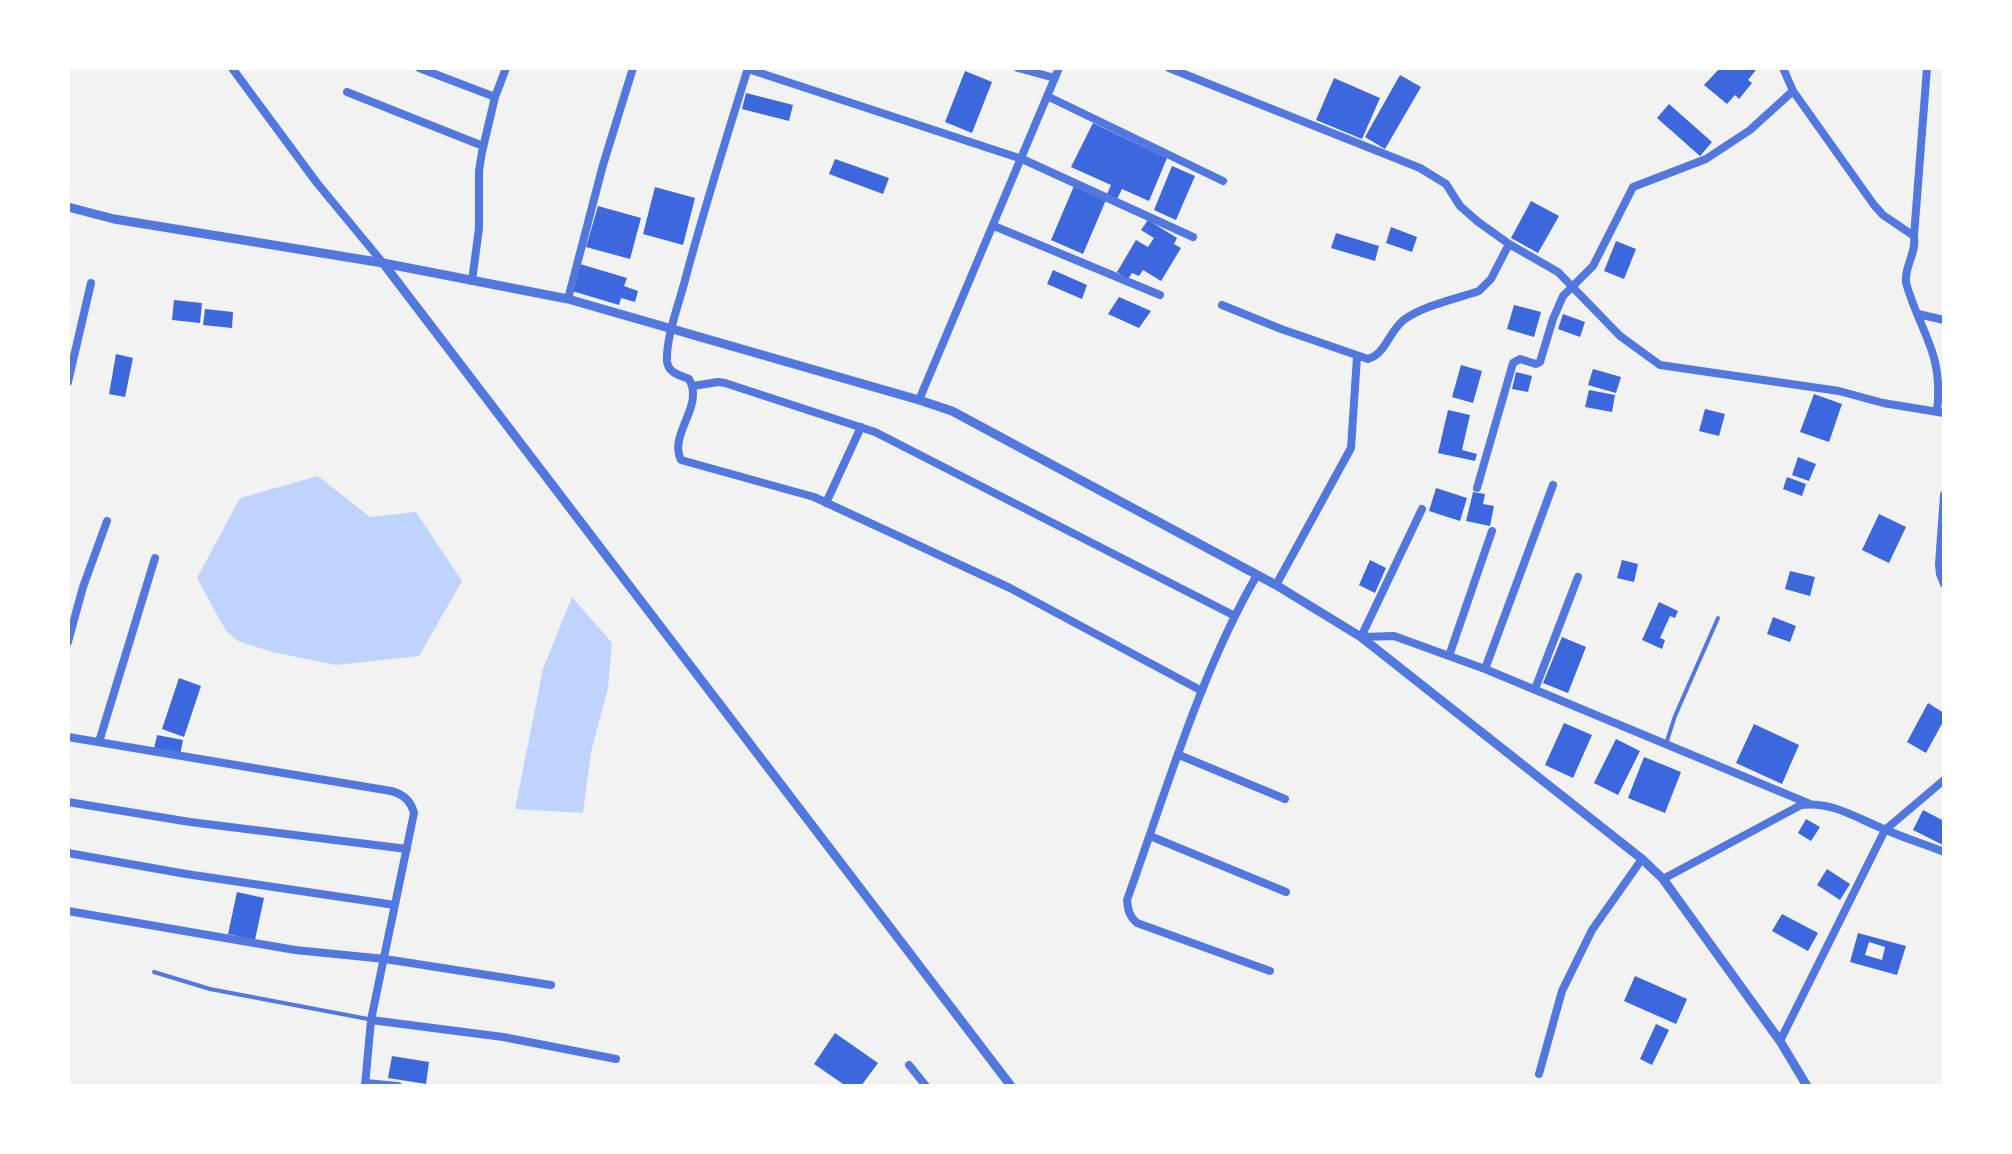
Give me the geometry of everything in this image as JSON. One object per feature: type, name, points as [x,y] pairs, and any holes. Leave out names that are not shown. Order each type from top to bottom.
[{"type":"street","points":[[232,68],[1011,1086]]},
{"type":"street","points":[[419,68],[495,97]]},
{"type":"street","points":[[472,281],[479,228],[479,170],[495,97],[506,68]]},
{"type":"street","points":[[568,299],[633,68]]},
{"type":"street","points":[[1193,237],[1022,159],[748,68],[693,250],[667,360],[668,367],[689,379],[693,386],[694,395],[677,448],[681,460],[826,503],[1010,588],[1202,691]]},
{"type":"street","points":[[1018,68],[1055,78]]},
{"type":"street","points":[[919,400],[1060,68]]},
{"type":"street","points":[[1170,68],[1428,172],[1446,184],[1466,212],[1508,244],[1558,272],[1620,336],[1660,365],[1840,391],[1941,412],[1933,349],[1908,292],[1905,275],[1916,246],[1926,68]]},
{"type":"street","points":[[1783,68],[1793,91],[1874,204],[1884,216],[1914,236]]},
{"type":"street","points":[[1476,488],[1512,364],[1520,359],[1540,362],[1563,296],[1593,266],[1634,186],[1706,159],[1750,130],[1793,91]]},
{"type":"street","points":[[347,92],[483,146]]},
{"type":"street","points":[[1048,97],[1223,181]]},
{"type":"street","points":[[68,206],[114,219],[568,299],[952,412],[1276,585],[1361,637],[1663,879],[1808,1086]]},
{"type":"street","points":[[994,226],[1160,295]]},
{"type":"street","points":[[1222,305],[1280,330],[1368,359],[1381,351],[1395,328],[1415,314],[1479,291],[1491,279],[1508,244]]},
{"type":"street","points":[[68,382],[92,284]]},
{"type":"street","points":[[1918,314],[1944,320]]},
{"type":"street","points":[[1276,585],[1350,448],[1357,357]]},
{"type":"street","points":[[693,386],[726,383],[861,427],[1233,615]]},
{"type":"street","points":[[826,503],[861,427]]},
{"type":"street","points":[[1485,669],[1553,484]]},
{"type":"street","points":[[1944,495],[1939,564],[1944,584]]},
{"type":"street","points":[[1361,637],[1422,509]]},
{"type":"street","points":[[68,642],[82,587],[107,521]]},
{"type":"street","points":[[1449,656],[1492,531]]},
{"type":"street","points":[[99,742],[155,558]]},
{"type":"street","points":[[1257,575],[1233,615],[1202,691],[1127,900],[1131,918],[1149,928],[1270,971]]},
{"type":"street","points":[[1535,690],[1578,576]]},
{"type":"street","points":[[1361,637],[1394,636],[1485,669],[1810,804]]},
{"type":"street","points":[[68,737],[399,792],[412,805],[407,850],[372,1020],[365,1084],[398,1086]]},
{"type":"street","points":[[1179,755],[1285,799]]},
{"type":"street","points":[[1780,1041],[1886,830],[1944,780]]},
{"type":"street","points":[[68,802],[407,850]]},
{"type":"street","points":[[1663,879],[1801,805],[1810,804],[1835,806],[1944,852]]},
{"type":"street","points":[[1150,836],[1286,892]]},
{"type":"street","points":[[68,853],[394,905]]},
{"type":"street","points":[[1538,1074],[1562,990],[1592,930],[1642,859]]},
{"type":"street","points":[[68,911],[295,950],[385,959],[550,985]]},
{"type":"street","points":[[372,1020],[504,1037],[616,1059]]},
{"type":"street","points":[[909,1065],[926,1086]]},
{"type":"lane","points":[[1666,744],[1718,618]]},
{"type":"lane","points":[[154,972],[210,989],[372,1020]]},
{"type":"water","points":[[318,476],[370,517],[416,512],[462,581],[419,656],[336,665],[272,652],[238,641],[226,631],[197,578],[240,498]]},
{"type":"water","points":[[572,597],[612,643],[608,688],[591,752],[583,813],[515,809],[543,669]]},
{"type":"building","points":[[1720,68],[1756,70],[1748,80],[1752,83],[1739,99],[1735,95],[1727,104],[1704,85]]},
{"type":"building","points":[[965,71],[992,82],[972,133],[945,122]]},
{"type":"building","points":[[1400,75],[1421,87],[1385,149],[1365,137]]},
{"type":"building","points":[[1334,78],[1380,98],[1362,139],[1316,120]]},
{"type":"building","points":[[746,93],[793,105],[789,121],[742,109]]},
{"type":"building","points":[[1669,104],[1712,142],[1700,156],[1657,118]]},
{"type":"building","points":[[1093,123],[1167,158],[1149,201],[1122,189],[1117,199],[1107,194],[1111,185],[1071,167]]},
{"type":"building","points":[[835,159],[889,178],[883,194],[829,174]]},
{"type":"building","points":[[1172,166],[1195,176],[1176,220],[1154,210]]},
{"type":"building","points":[[1074,186],[1106,200],[1083,254],[1051,240]]},
{"type":"building","points":[[655,187],[695,198],[683,245],[643,234]]},
{"type":"building","points":[[1531,201],[1559,216],[1538,253],[1511,238]]},
{"type":"building","points":[[598,206],[641,218],[630,259],[586,247]]},
{"type":"building","points":[[1148,220],[1177,238],[1174,244],[1181,248],[1161,281],[1143,270],[1139,276],[1132,273],[1128,279],[1117,272],[1136,240],[1148,247],[1154,238],[1141,230]]},
{"type":"building","points":[[1391,227],[1417,237],[1412,252],[1386,243]]},
{"type":"building","points":[[1336,233],[1379,246],[1375,261],[1331,248]]},
{"type":"building","points":[[1616,241],[1636,249],[1624,279],[1604,271]]},
{"type":"building","points":[[580,264],[627,278],[624,286],[638,291],[635,302],[621,298],[619,305],[572,291]]},
{"type":"building","points":[[1053,270],[1087,285],[1082,299],[1047,284]]},
{"type":"building","points":[[1119,297],[1151,311],[1139,328],[1108,314]]},
{"type":"building","points":[[174,300],[202,303],[200,323],[172,320]]},
{"type":"building","points":[[1514,305],[1541,312],[1534,337],[1507,329]]},
{"type":"building","points":[[205,309],[233,312],[232,328],[203,325]]},
{"type":"building","points":[[1563,314],[1585,322],[1580,337],[1558,329]]},
{"type":"building","points":[[116,354],[133,358],[125,397],[109,394]]},
{"type":"building","points":[[1461,365],[1482,371],[1473,403],[1452,397]]},
{"type":"building","points":[[1593,369],[1621,377],[1616,393],[1588,385]]},
{"type":"building","points":[[1516,372],[1532,376],[1528,392],[1512,389]]},
{"type":"building","points":[[1589,390],[1615,395],[1612,412],[1585,407]]},
{"type":"building","points":[[1814,394],[1842,404],[1829,442],[1800,432]]},
{"type":"building","points":[[1705,409],[1725,414],[1719,436],[1699,431]]},
{"type":"building","points":[[1448,410],[1470,415],[1462,450],[1477,454],[1475,461],[1438,453]]},
{"type":"building","points":[[1798,457],[1816,464],[1809,481],[1792,475]]},
{"type":"building","points":[[1787,477],[1806,484],[1802,496],[1783,489]]},
{"type":"building","points":[[1436,488],[1467,498],[1460,521],[1429,511]]},
{"type":"building","points":[[1473,492],[1485,494],[1483,504],[1494,506],[1490,526],[1466,521]]},
{"type":"building","points":[[1879,514],[1906,527],[1889,563],[1862,550]]},
{"type":"building","points":[[1370,560],[1386,568],[1375,593],[1359,585]]},
{"type":"building","points":[[1622,560],[1638,564],[1634,582],[1617,578]]},
{"type":"building","points":[[1790,571],[1815,577],[1810,596],[1785,589]]},
{"type":"building","points":[[1659,602],[1678,611],[1675,618],[1670,616],[1660,638],[1665,640],[1662,649],[1642,640]]},
{"type":"building","points":[[1773,617],[1796,626],[1790,642],[1767,634]]},
{"type":"building","points":[[1562,637],[1586,647],[1568,693],[1543,683]]},
{"type":"building","points":[[179,678],[201,686],[184,737],[162,729]]},
{"type":"building","points":[[1928,703],[1944,713],[1944,720],[1926,753],[1907,742]]},
{"type":"building","points":[[1564,723],[1592,735],[1573,778],[1545,765]]},
{"type":"building","points":[[1754,724],[1799,745],[1782,784],[1736,763]]},
{"type":"building","points":[[157,735],[183,740],[180,755],[154,749]]},
{"type":"building","points":[[1616,739],[1640,751],[1618,795],[1594,783]]},
{"type":"building","points":[[1644,757],[1681,772],[1665,813],[1628,798]]},
{"type":"building","points":[[1923,810],[1944,821],[1943,845],[1913,830]]},
{"type":"building","points":[[1806,819],[1820,827],[1811,841],[1798,833]]},
{"type":"building","points":[[1827,869],[1850,884],[1840,900],[1817,885]]},
{"type":"building","points":[[237,892],[264,898],[255,940],[228,934]]},
{"type":"building","points":[[1782,914],[1818,933],[1808,951],[1772,931]]},
{"type":"building","points":[[1858,933],[1906,946],[1897,975],[1850,962]],"holes":[[[1869,942],[1885,947],[1882,960],[1865,955]]]},
{"type":"building","points":[[1635,976],[1687,999],[1676,1024],[1624,1001]]},
{"type":"building","points":[[1656,1024],[1669,1030],[1652,1065],[1640,1059]]},
{"type":"building","points":[[835,1033],[878,1063],[861,1086],[846,1086],[814,1064]]},
{"type":"building","points":[[392,1056],[429,1062],[426,1084],[388,1078]]}]
